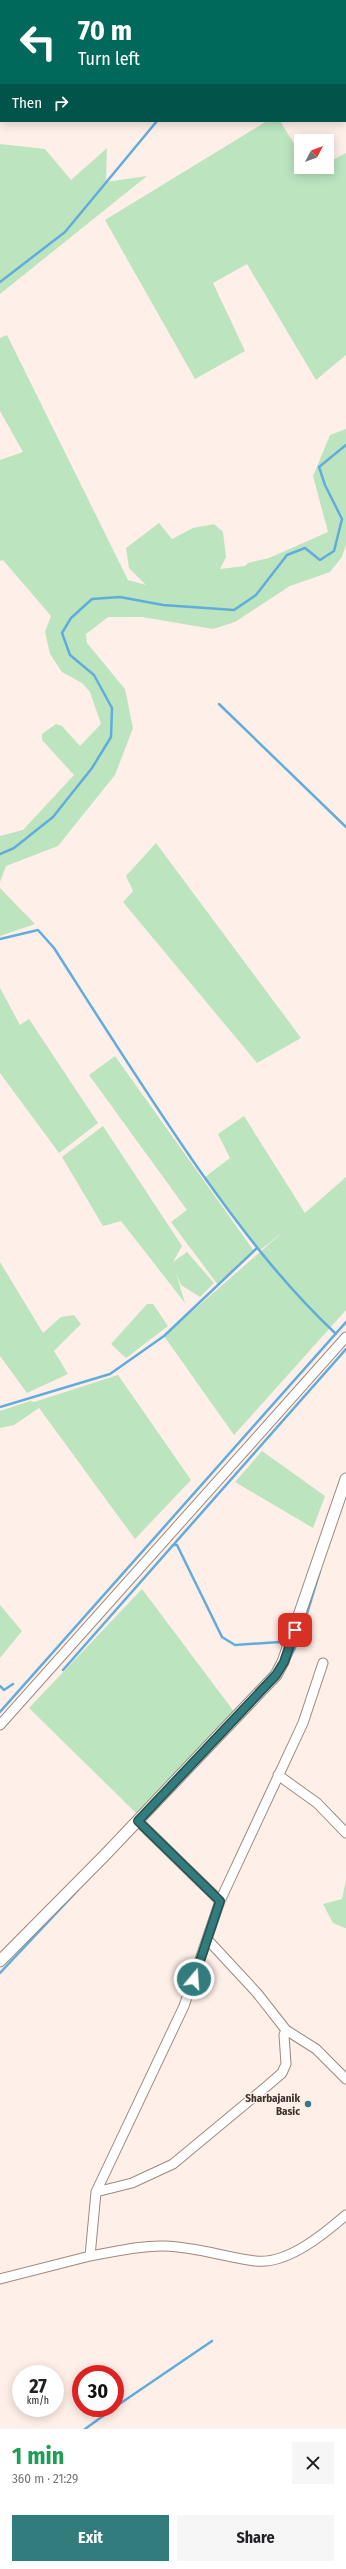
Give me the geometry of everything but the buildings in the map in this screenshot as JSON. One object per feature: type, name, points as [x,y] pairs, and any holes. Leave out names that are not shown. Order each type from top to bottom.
[{"type":"street","points":[[0,1724],[346,1337]]},
{"type":"street","points":[[0,1961],[138,1821],[276,1675],[286,1656],[346,1479]]},
{"type":"street","points":[[90,2256],[96,2192],[184,2006],[220,1901],[303,1723],[324,1663]]},
{"type":"street","points":[[278,1775],[316,1802],[346,1833]]},
{"type":"street","points":[[138,1821],[220,1901]]},
{"type":"street","points":[[207,1938],[257,1993],[286,2030],[316,2049],[346,2079]]},
{"type":"street","points":[[96,2192],[132,2184],[173,2164],[267,2086],[282,2073],[286,2064],[284,2035],[286,2030]]},
{"type":"street","points":[[0,2279],[90,2256],[146,2246],[194,2248],[257,2261],[274,2259],[308,2245],[346,2215]]},
{"type":"green space","points":[[265,122],[281,122],[294,144],[294,174],[334,174],[334,159],[346,153],[346,355],[316,380],[247,264],[213,283],[245,351],[195,379],[105,220]]},
{"type":"green space","points":[[0,144],[45,149],[71,180],[107,148],[106,182],[147,176],[0,294]]},
{"type":"green space","points":[[7,335],[128,580],[146,585],[129,568],[126,548],[159,523],[172,539],[193,528],[214,524],[223,532],[226,557],[220,569],[245,566],[248,563],[269,558],[328,532],[313,476],[330,435],[346,429],[346,544],[342,557],[330,572],[290,586],[235,622],[213,629],[142,617],[108,617],[86,634],[87,643],[125,689],[133,728],[115,775],[58,846],[6,866],[0,882],[0,836],[23,830],[74,775],[42,740],[42,734],[56,724],[62,726],[80,746],[101,724],[90,692],[82,683],[62,672],[50,654],[45,632],[51,616],[3,560],[0,561],[0,460],[23,452],[0,411],[0,338]]},
{"type":"green space","points":[[156,843],[301,1038],[257,1063],[123,902],[133,891],[126,876]]},
{"type":"green space","points":[[0,888],[35,924],[0,936]]},
{"type":"green space","points":[[0,988],[20,1025],[29,1019],[98,1123],[59,1153],[0,1073]]},
{"type":"green space","points":[[115,1056],[254,1251],[218,1285],[171,1222],[187,1210],[89,1075]]},
{"type":"green space","points":[[244,1116],[305,1213],[346,1177],[346,1310],[234,1435],[164,1336],[284,1231],[259,1251],[205,1177],[230,1158],[218,1134]]},
{"type":"green space","points":[[103,1126],[182,1246],[173,1262],[187,1252],[214,1283],[200,1297],[181,1285],[176,1273],[185,1303],[121,1221],[103,1226],[62,1157]]},
{"type":"green space","points":[[0,1262],[43,1333],[61,1317],[74,1315],[81,1324],[54,1351],[68,1374],[27,1393],[0,1356]]},
{"type":"green space","points":[[147,1304],[153,1304],[168,1326],[126,1358],[111,1344]]},
{"type":"green space","points":[[118,1375],[191,1480],[135,1539],[39,1408],[14,1425],[0,1428],[0,1411],[30,1401],[34,1402]]},
{"type":"green space","points":[[262,1451],[325,1496],[313,1528],[235,1482]]},
{"type":"green space","points":[[142,1589],[235,1713],[136,1813],[29,1708]]},
{"type":"green space","points":[[0,1605],[22,1631],[0,1658]]},
{"type":"green space","points":[[346,1880],[345,1928],[333,1923],[323,1904],[342,1899]]},
{"type":"waterway","points":[[0,282],[65,232],[156,122]]},
{"type":"waterway","points":[[0,854],[14,848],[53,817],[92,768],[111,737],[112,708],[94,675],[70,655],[62,633],[71,618],[92,599],[120,597],[163,605],[234,610],[256,595],[287,555],[305,548],[320,560],[334,551],[342,519],[325,485],[319,467],[346,445]]},
{"type":"waterway","points":[[219,704],[346,827]]},
{"type":"waterway","points":[[0,939],[38,930],[54,948],[181,1144],[216,1193],[264,1256],[298,1296],[336,1334]]},
{"type":"waterway","points":[[0,1407],[110,1374],[164,1336],[257,1248]]},
{"type":"waterway","points":[[0,1712],[346,1322]]},
{"type":"waterway","points":[[63,1670],[346,1349]]},
{"type":"waterway","points":[[173,1545],[177,1545],[222,1637],[235,1645],[280,1642]]},
{"type":"waterway","points":[[280,1678],[299,1640],[320,1571]]},
{"type":"waterway","points":[[0,1686],[4,1690],[13,1684]]},
{"type":"waterway","points":[[0,1973],[78,1890]]},
{"type":"waterway","points":[[124,2401],[212,2341]]},
{"type":"waterway","points":[[85,2429],[102,2417]]},
{"type":"place","name":"Sharbajanik Basic","points":[[308,2104]]},
{"type":"route","points":[[194,1979],[220,1901],[149,1830],[138,1821],[256,1698],[276,1675],[284,1662],[295,1630]]}]
